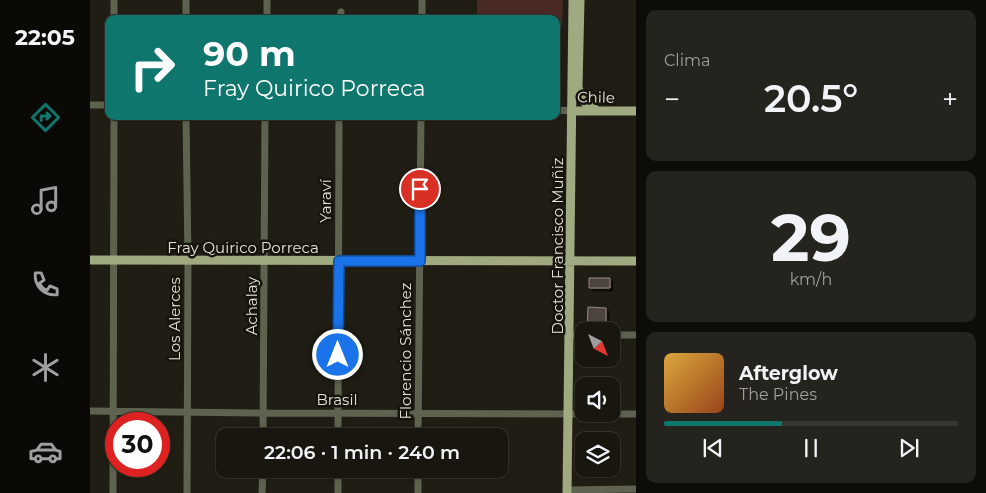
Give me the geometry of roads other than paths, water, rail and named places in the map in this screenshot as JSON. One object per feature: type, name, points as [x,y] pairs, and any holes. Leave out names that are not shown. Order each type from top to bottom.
[{"type":"main road","name":"Doctor Francisco Muñiz","points":[[567,491],[573,0]]},
{"type":"main road","points":[[580,0],[578,87],[580,98],[588,106],[598,111]]},
{"type":"main road","name":"Chile","points":[[572,111],[636,111]]},
{"type":"main road","name":"Fray Quirico Porreca","points":[[90,260],[265,262],[636,261]]},
{"type":"street","points":[[114,0],[114,15]]},
{"type":"street","points":[[186,0],[186,15]]},
{"type":"street","points":[[267,0],[267,15]]},
{"type":"street","points":[[422,0],[422,15]]},
{"type":"street","points":[[90,105],[105,105]]},
{"type":"street","name":"Chile","points":[[560,110],[572,111]]},
{"type":"street","points":[[114,120],[114,493]]},
{"type":"street","name":"Los Alerces","points":[[186,120],[188,260],[187,493]]},
{"type":"street","name":"Achalay","points":[[263,428],[266,120]]},
{"type":"street","name":"Yaraví","points":[[338,428],[339,120]]},
{"type":"street","name":"Florencio Sánchez","points":[[418,428],[421,120]]},
{"type":"street","points":[[570,335],[575,335]]},
{"type":"street","points":[[620,335],[636,335]]},
{"type":"street","name":"Brasil","points":[[90,410],[264,413],[575,414]]},
{"type":"street","points":[[620,414],[636,414]]},
{"type":"street","points":[[262,493],[263,478]]},
{"type":"street","points":[[338,478],[338,493]]},
{"type":"street","points":[[418,478],[418,493]]},
{"type":"street","points":[[567,491],[636,489]]}]
